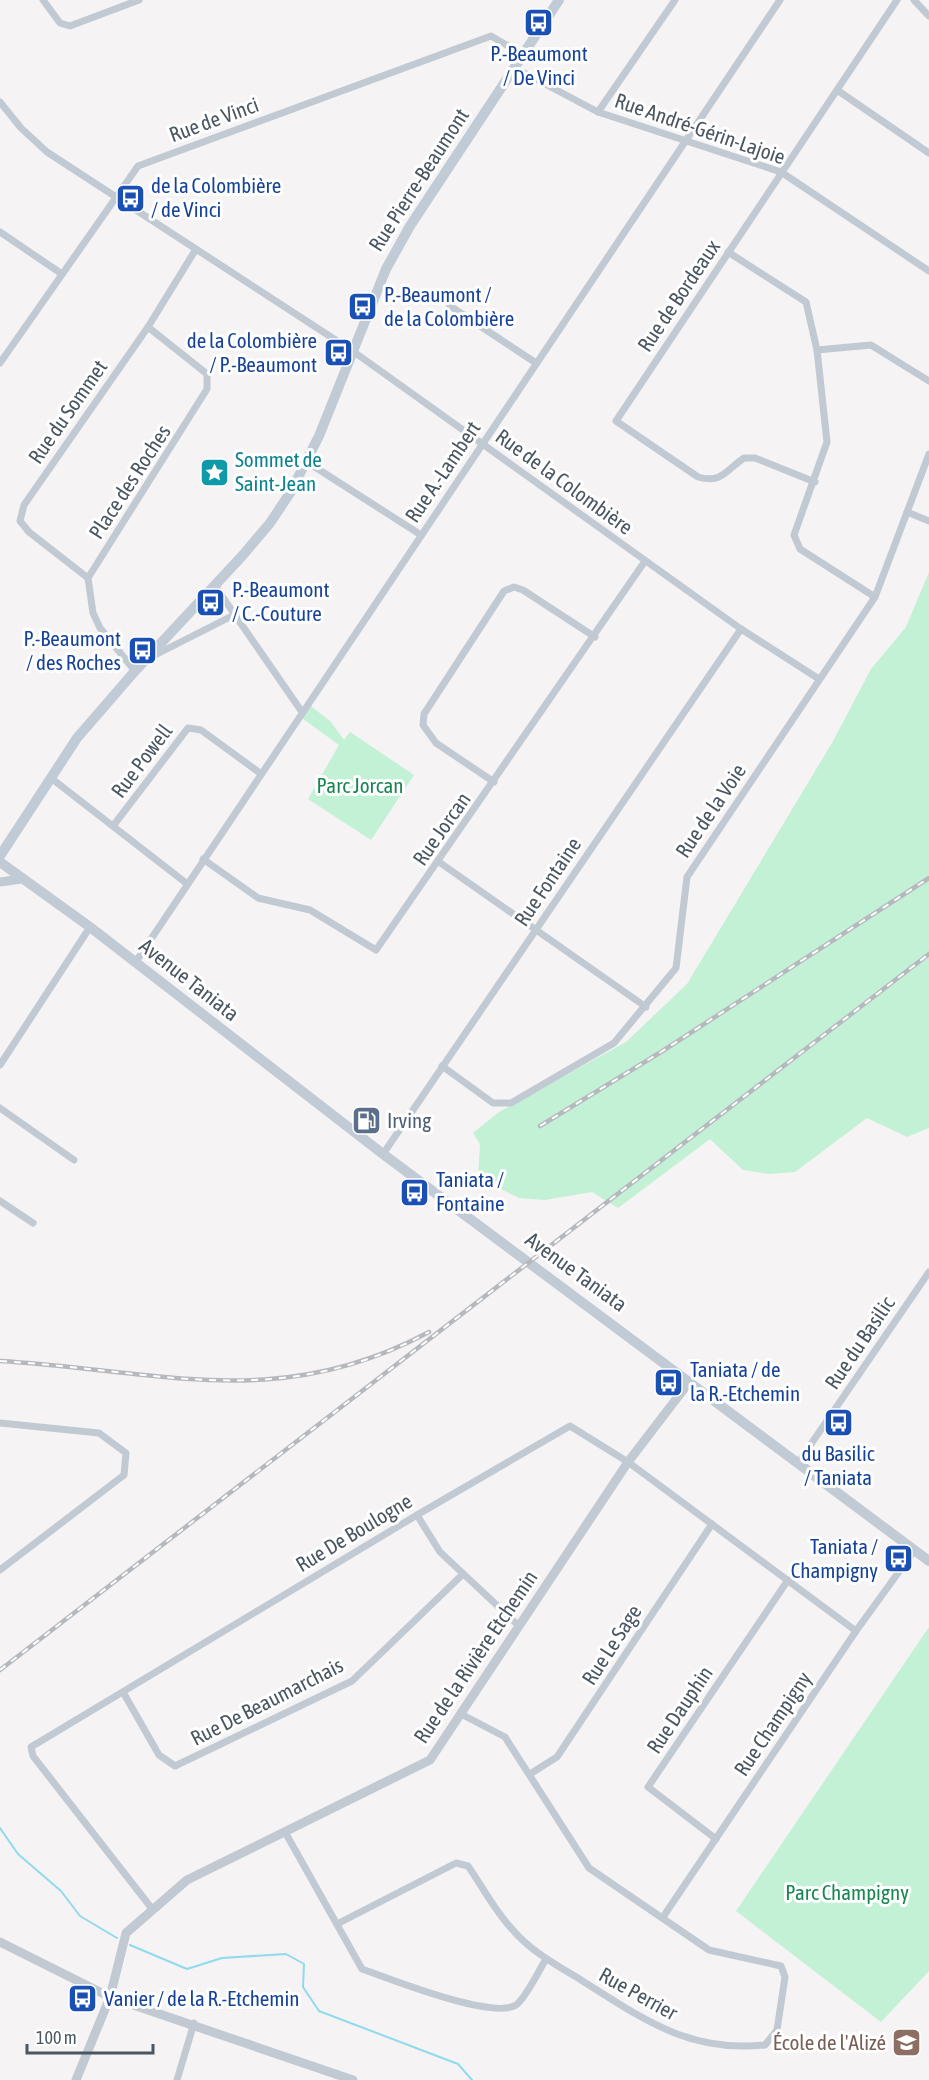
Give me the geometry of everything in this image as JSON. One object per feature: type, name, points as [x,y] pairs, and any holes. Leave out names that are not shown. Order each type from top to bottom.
[{"type":"main road","name":"Rue Pierre-Beaumont","points":[[0,856],[77,738],[270,523],[307,462],[354,352],[386,269],[410,226],[559,0]]},
{"type":"main road","name":"Avenue Taniata","points":[[0,862],[90,927],[383,1154],[929,1561]]},
{"type":"street","points":[[44,0],[60,23],[70,27],[139,0]]},
{"type":"street","points":[[598,112],[675,0]]},
{"type":"street","name":"Rue A.-Lambert","points":[[135,963],[202,859],[780,0]]},
{"type":"street","name":"Rue de Bordeaux","points":[[815,482],[754,458],[744,458],[722,477],[708,480],[698,477],[616,421],[897,0]]},
{"type":"street","points":[[914,0],[929,16]]},
{"type":"street","name":"Rue de Vinci","points":[[0,363],[138,166],[491,36],[524,55]]},
{"type":"street","name":"Rue André-Gérin-Lajoie","points":[[515,68],[598,112],[781,172],[929,271]]},
{"type":"street","points":[[837,90],[929,153]]},
{"type":"street","name":"Rue de la Colombière","points":[[0,102],[21,128],[47,152],[354,352],[741,629],[819,679]]},
{"type":"street","points":[[0,232],[62,274]]},
{"type":"street","name":"Rue du Sommet","points":[[88,578],[28,532],[20,521],[24,504],[148,327],[196,249]]},
{"type":"street","points":[[728,252],[806,302],[817,350],[827,442],[815,482],[794,535],[800,549],[874,597]]},
{"type":"street","points":[[450,306],[536,363]]},
{"type":"street","name":"Place des Roches","points":[[88,578],[207,389],[207,374],[148,327]]},
{"type":"street","points":[[817,350],[871,345],[929,381]]},
{"type":"street","name":"Rue de la Voie","points":[[442,1066],[493,1102],[511,1103],[614,1043],[646,1007],[676,968],[687,877],[874,597],[929,454]]},
{"type":"street","points":[[307,462],[421,535]]},
{"type":"street","points":[[907,512],[929,521]]},
{"type":"street","name":"Rue Jorcan","points":[[202,859],[258,898],[310,910],[376,950],[595,637],[645,561]]},
{"type":"street","points":[[88,578],[93,613],[100,628],[135,671]]},
{"type":"street","points":[[215,586],[302,712]]},
{"type":"street","points":[[494,782],[436,743],[423,725],[424,714],[504,591],[514,587],[523,590],[595,637]]},
{"type":"street","points":[[146,659],[234,615]]},
{"type":"street","name":"Rue Fontaine","points":[[383,1154],[741,629]]},
{"type":"street","name":"Rue Powell","points":[[113,826],[188,728],[201,730],[260,773]]},
{"type":"street","points":[[51,777],[186,883]]},
{"type":"street","points":[[439,862],[646,1007]]},
{"type":"street","points":[[0,882],[21,879]]},
{"type":"street","points":[[0,1065],[90,927]]},
{"type":"street","points":[[0,1108],[74,1160]]},
{"type":"street","points":[[0,1201],[33,1222]]},
{"type":"street","name":"Rue du Basilic","points":[[798,1463],[926,1282],[929,1272]]},
{"type":"street","name":"Rue de la Rivière Etchemin","points":[[76,2080],[110,1997],[126,1933],[187,1880],[430,1760],[628,1462],[690,1381]]},
{"type":"street","points":[[0,1423],[99,1433],[126,1453],[124,1475],[0,1570]]},
{"type":"street","name":"Rue De Boulogne","points":[[153,1910],[33,1756],[32,1747],[417,1515],[570,1426],[628,1462],[856,1631]]},
{"type":"street","points":[[417,1515],[440,1552],[519,1626]]},
{"type":"street","name":"Rue Le Sage","points":[[530,1774],[557,1757],[712,1524]]},
{"type":"street","name":"Rue Champigny","points":[[663,1917],[856,1631],[914,1551]]},
{"type":"street","name":"Rue De Beaumarchais","points":[[123,1692],[159,1755],[175,1766],[352,1682],[463,1574]]},
{"type":"street","name":"Rue Dauphin","points":[[716,1839],[648,1787],[788,1580]]},
{"type":"street","name":"Rue Perrier","points":[[337,1924],[456,1863],[468,1866],[512,1930],[546,1959],[655,2027],[699,2042],[741,2048],[765,2045],[777,2030],[785,1977],[781,1966],[709,1950],[589,1868],[505,1737],[461,1713]]},
{"type":"street","points":[[285,1832],[362,1969],[478,2007],[509,2008],[519,2003],[546,1959]]},
{"type":"street","points":[[0,1942],[110,1997],[353,2080]]},
{"type":"street","points":[[177,2080],[194,2024]]},
{"type":"green space","points":[[929,572],[929,1128],[907,1137],[867,1118],[795,1172],[769,1174],[743,1170],[710,1139],[618,1208],[592,1192],[545,1200],[519,1198],[478,1178],[480,1144],[473,1133],[499,1112],[626,1042],[687,984],[832,743],[871,669],[906,627]]},
{"type":"green space","name":"Parc Jorcan","points":[[307,703],[330,721],[344,740],[350,732],[414,775],[371,840],[308,799],[339,745],[299,716]]},
{"type":"green space","name":"Parc Champigny","points":[[929,1627],[929,1971],[881,2022],[736,1911]]},
{"type":"waterway","points":[[0,1828],[18,1854],[61,1891],[80,1916],[117,1938]]},
{"type":"waterway","points":[[130,1945],[187,1969],[222,1958],[286,1954],[304,1964],[303,1987],[319,2011],[458,2064],[472,2080]]},
{"type":"railway","points":[[540,1126],[661,1052],[929,878]]},
{"type":"railway","points":[[0,1670],[929,954]]},
{"type":"railway","points":[[0,1361],[165,1377],[217,1380],[269,1379],[320,1372],[374,1357],[429,1332]]},
{"type":"place","name":"P.-Beaumont / De Vinci","points":[[539,23]]},
{"type":"place","name":"de la Colombière / de Vinci","points":[[130,198]]},
{"type":"place","name":"P.-Beaumont / de la Colombière","points":[[363,307]]},
{"type":"place","name":"de la Colombière / P.-Beaumont","points":[[338,353]]},
{"type":"place","name":"Sommet de Saint-Jean","points":[[214,472]]},
{"type":"place","name":"P.-Beaumont / C.-Couture","points":[[211,602]]},
{"type":"place","name":"P.-Beaumont / des Roches","points":[[142,651]]},
{"type":"place","name":"Irving","points":[[366,1121]]},
{"type":"place","name":"Taniata / Fontaine","points":[[415,1192]]},
{"type":"place","name":"Taniata / de la R.-Etchemin","points":[[669,1382]]},
{"type":"place","name":"du Basilic / Taniata","points":[[838,1423]]},
{"type":"place","name":"Taniata / Champigny","points":[[899,1559]]},
{"type":"place","name":"Vanier / de la R.-Etchemin","points":[[83,1999]]},
{"type":"place","name":"École de l'Alizé","points":[[907,2043]]}]
